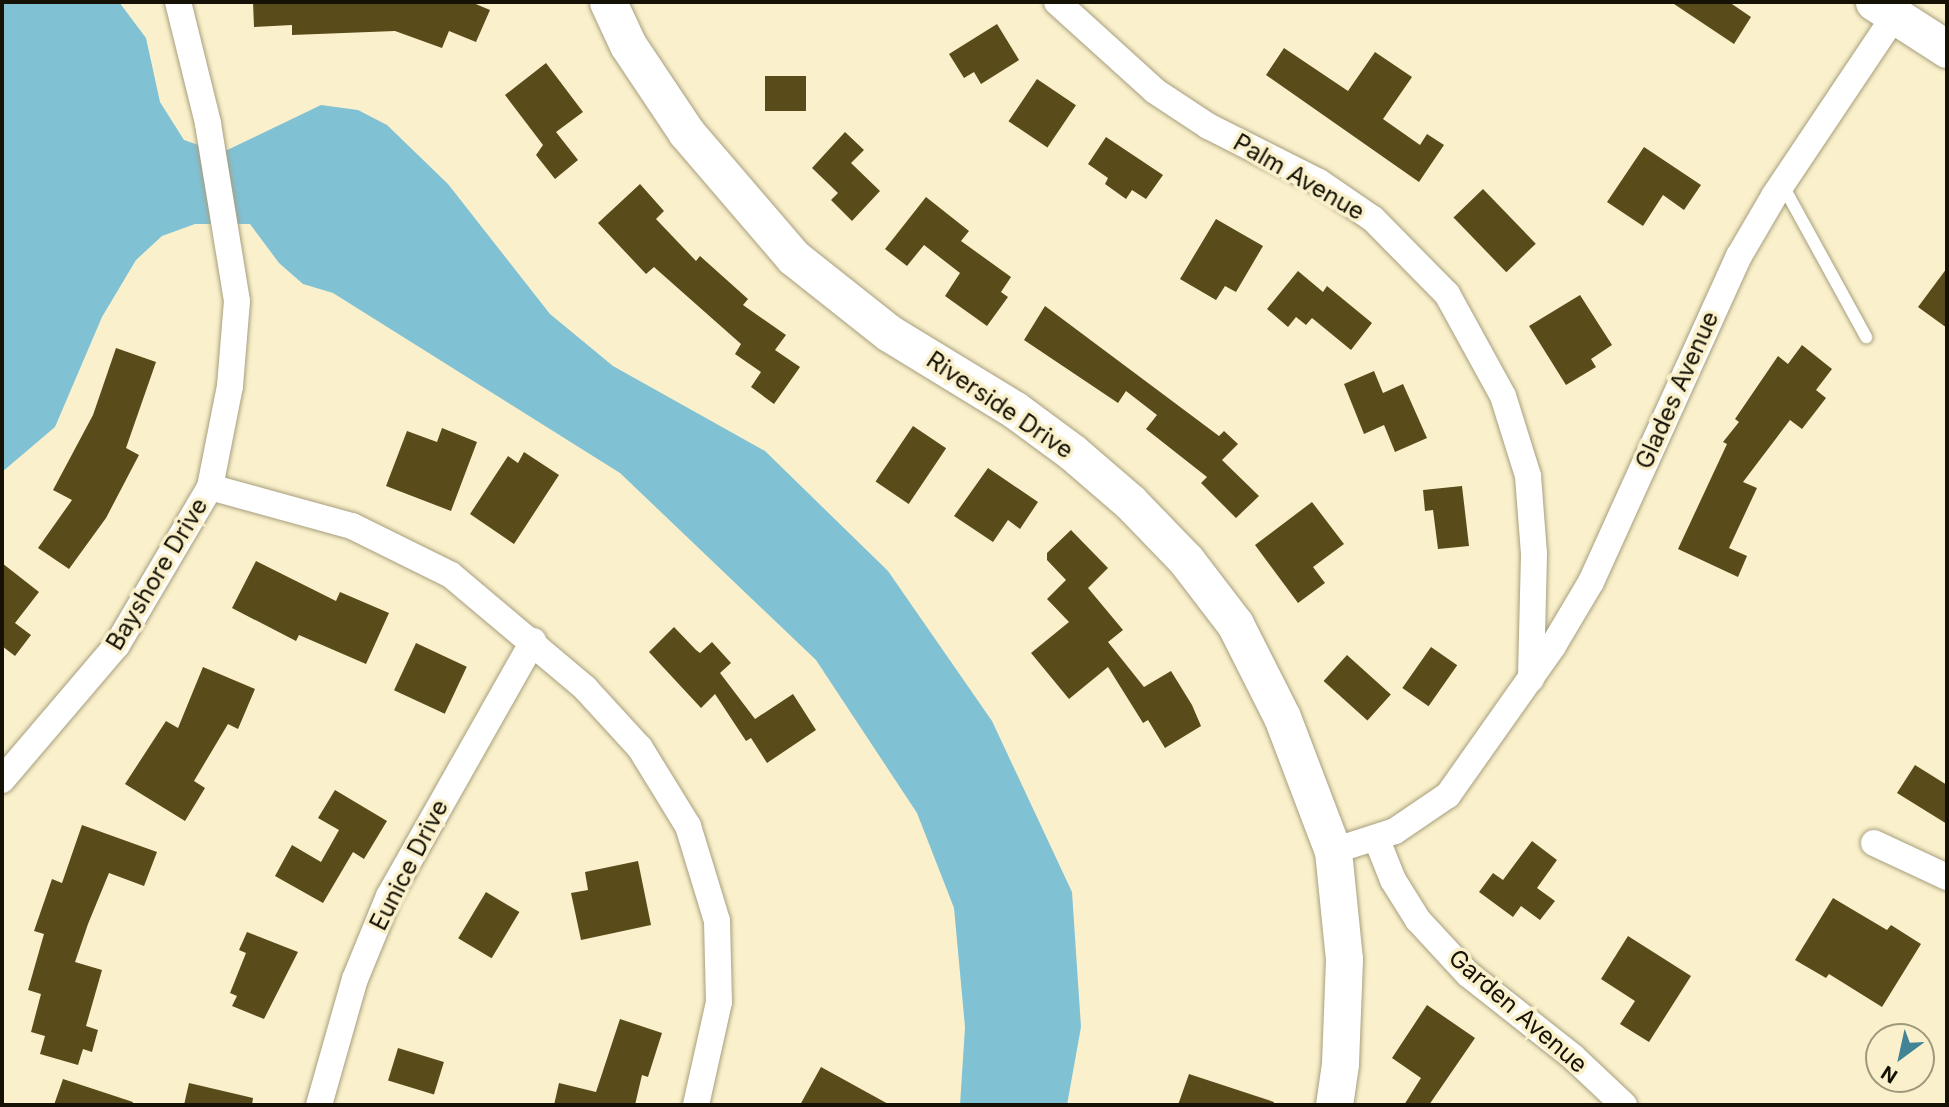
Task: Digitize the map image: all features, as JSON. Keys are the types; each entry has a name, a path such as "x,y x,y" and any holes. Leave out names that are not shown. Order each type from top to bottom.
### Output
{"street":[{"name":"Bayshore Drive","path":"2,780 117,645 210,487 237,340 230,248 208,123 177,2"},
{"name":"Riverside Drive","path":"608,2 628,45 686,132 793,257 889,333 1015,410 1072,452 1130,502 1186,560 1235,624 1282,717 1333,851 1344,959 1340,1064 1334,1105"},
{"name":"Palm Avenue","path":"1057,2 1155,91 1208,126 1319,182 1373,219 1447,294 1503,396 1528,476 1534,554 1531,679"},
{"path":"1891,6 1947,49"},
{"name":"Glades Avenue","path":"1377,840 1448,795 1469,770 1531,679 1591,582 1734,268 1891,6"},
{"path":"210,487 315,514 388,543 451,575 533,641 605,706 640,748 688,826 704,872 721,951 719,1002 696,1105"},
{"name":"Eunice Drive","path":"319,1105 355,979 389,896 533,641"},
{"path":"1333,851 1377,840"},
{"name":"Garden Avenue","path":"1377,840 1393,880 1418,920 1468,974 1573,1057 1624,1105"},
{"path":"1874,843 1947,877"}],"lane":[{"path":"1782,184 1866,337"}],"water":[{"path":"2,2 119,2 146,38 160,102 184,140 221,153 321,105 358,110 387,125 448,184 550,314 613,366 765,451 888,571 992,721 1072,892 1081,1027 1067,1105 960,1105 965,1027 954,908 917,813 816,660 620,473 333,293 303,284 279,263 250,224 195,224 162,236 136,260 102,317 55,427 2,472"}],"building":[{"path":"253,2 471,2 490,10 476,42 449,31 442,48 395,31 292,35 292,25 254,27"},
{"path":"1671,2 1729,2 1751,17 1734,44"},
{"path":"997,24 1019,60 981,84 974,72 964,78 949,54"},
{"path":"1284,48 1348,91 1375,52 1412,77 1383,119 1420,145 1427,134 1444,145 1419,182 1266,75"},
{"path":"546,63 583,112 556,132 578,160 555,179 536,155 543,145 505,95"},
{"path":"765,76 806,76 806,111 765,111"},
{"path":"1037,79 1076,105 1047,148 1008,121"},
{"path":"845,132 864,150 851,163 880,191 852,221 831,200 838,193 812,168"},
{"path":"1106,137 1163,175 1146,199 1132,190 1126,199 1105,184 1108,178 1088,164"},
{"path":"1644,147 1701,185 1684,210 1663,195 1643,226 1607,202"},
{"path":"640,184 664,211 656,219 696,261 700,256 748,299 743,305 786,335 775,350 800,367 774,404 751,387 761,372 735,354 741,344 654,267 646,274 598,223"},
{"path":"1483,189 1536,244 1506,272 1454,217"},
{"path":"926,197 969,231 961,241 1011,277 1001,292 1008,297 987,326 945,296 960,273 924,245 907,266 885,249"},
{"path":"1216,219 1263,246 1236,292 1225,286 1216,300 1180,279"},
{"path":"1947,268 1947,328 1918,307"},
{"path":"1298,271 1323,292 1327,286 1372,323 1351,350 1312,318 1306,325 1296,317 1288,327 1267,309"},
{"path":"1580,295 1612,345 1591,359 1596,367 1566,385 1529,326"},
{"path":"1045,306 1219,436 1224,431 1238,444 1222,460 1259,496 1236,518 1201,483 1207,477 1146,429 1157,415 1126,391 1118,403 1024,340"},
{"path":"1802,345 1832,369 1816,390 1826,398 1802,429 1790,420 1743,482 1757,488 1729,548 1747,556 1738,577 1678,549 1727,444 1723,442 1739,422 1735,419 1778,356 1788,364"},
{"path":"116,348 156,362 126,448 139,455 106,518 69,569 38,548 72,500 53,490 93,415"},
{"path":"1374,371 1383,393 1403,384 1427,438 1395,452 1384,425 1364,434 1344,384"},
{"path":"913,426 946,448 909,504 876,482"},
{"path":"442,428 477,442 451,511 386,486 407,431 437,442"},
{"path":"524,452 559,475 514,544 470,514 508,456 518,463"},
{"path":"988,468 1038,502 1020,529 1008,520 993,542 954,516"},
{"path":"1462,486 1469,546 1438,549 1433,510 1425,511 1423,490"},
{"path":"1312,502 1344,544 1313,567 1325,583 1298,603 1255,545"},
{"path":"1071,530 1108,568 1088,588 1123,630 1108,642 1144,687 1171,671 1192,705 1201,726 1165,748 1148,720 1143,723 1108,667 1069,699 1031,653 1069,622 1047,599 1066,580 1047,560 1047,553"},
{"path":"256,561 336,601 340,592 389,613 366,664 299,635 296,641 232,608"},
{"path":"2,563 39,592 15,623 31,635 15,656 2,646"},
{"path":"674,627 700,653 712,642 731,663 720,673 755,719 793,694 816,730 767,763 751,738 746,741 715,694 701,708 649,652"},
{"path":"416,643 467,667 445,714 394,690"},
{"path":"1431,647 1457,665 1429,706 1402,688"},
{"path":"1347,655 1391,694 1367,720 1324,681"},
{"path":"203,667 255,689 238,729 228,724 194,781 205,788 185,821 125,784 166,721 178,728"},
{"path":"1915,765 1947,785 1947,824 1897,793"},
{"path":"335,790 387,821 364,859 353,852 323,903 275,876 292,845 321,862 339,830 318,818"},
{"path":"82,825 157,852 144,886 109,873 88,924 75,962 102,970 86,1026 98,1030 92,1052 83,1049 78,1065 40,1054 45,1036 31,1032 41,994 28,990 44,934 34,931 52,879 62,883"},
{"path":"1532,841 1557,860 1537,888 1555,901 1540,920 1521,906 1513,917 1479,892 1493,873 1503,880"},
{"path":"638,861 651,925 581,940 571,893 588,890 585,872"},
{"path":"486,892 519,912 492,958 458,938"},
{"path":"1833,898 1887,930 1891,925 1921,944 1882,1007 1829,974 1826,978 1795,960"},
{"path":"247,932 298,952 264,1019 232,1006 237,996 230,993 246,953 239,950"},
{"path":"1628,936 1691,976 1649,1042 1620,1024 1635,1001 1601,979"},
{"path":"1427,1005 1475,1038 1429,1105 1404,1105 1421,1078 1392,1058"},
{"path":"620,1019 662,1033 648,1077 642,1075 635,1105 554,1105 559,1083 596,1092"},
{"path":"398,1048 444,1062 434,1095 388,1081"},
{"path":"821,1067 890,1105 800,1105"},
{"path":"1189,1074 1274,1102 1273,1105 1178,1105"},
{"path":"63,1079 133,1102 132,1105 54,1105"},
{"path":"189,1083 253,1098 252,1105 184,1105"}]}
